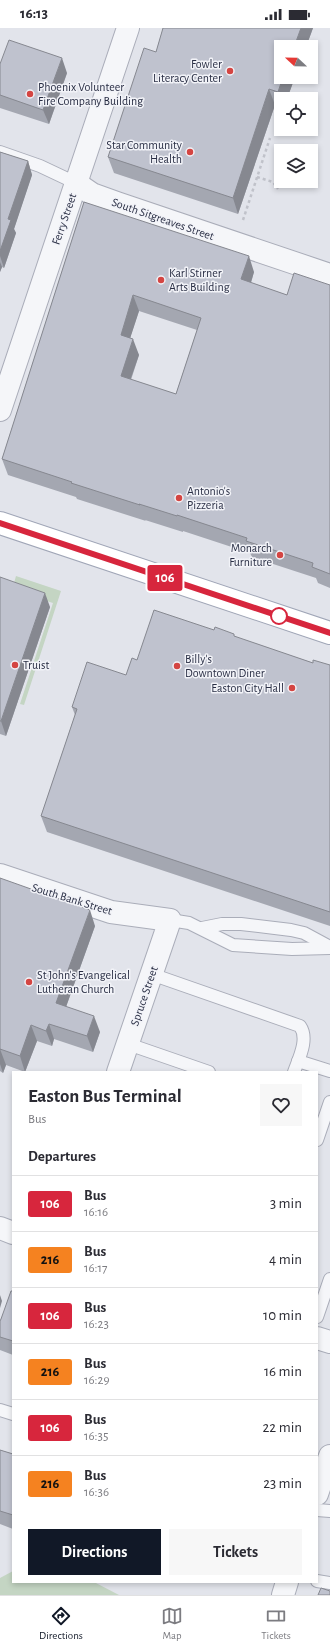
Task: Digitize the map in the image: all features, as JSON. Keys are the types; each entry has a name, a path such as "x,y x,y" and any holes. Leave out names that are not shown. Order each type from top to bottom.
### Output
{"main road":[{"path":"0,523 330,633"}],"street":[{"name":"Ferry Street","path":"0,410 128,28"},
{"name":"South Sitgreaves Street","path":"76,183 92,194 330,275"},
{"name":"South Bank Street","path":"0,875 112,912 170,920"},
{"name":"Spruce Street","path":"118,1071 170,920"},
{"path":"0,1228 12,1233"},
{"path":"318,1338 330,1342"},
{"path":"318,1491 330,1456"},
{"path":"283,1595 287,1583"}],"lane":[{"name":"South Sitgreaves Street","path":"0,152 40,166 76,183"},
{"path":"170,920 189,923 202,928 233,945 292,949 330,948"},
{"path":"202,928 222,924 241,924 291,930 304,933 330,948"},
{"path":"151,974 300,1026 303,1031 304,1039 296,1067 330,1071"},
{"path":"128,1044 206,1071"},
{"path":"318,1137 330,1102"},
{"path":"318,1314 330,1279"},
{"path":"0,1410 12,1414"},
{"path":"318,1510 330,1511"},
{"path":"318,1581 330,1583"}],"path":[{"path":"241,224 270,138"},
{"path":"257,177 273,182 278,189"}],"green space":[{"path":"16,576 61,591 24,705 20,704 53,603 12,590"},
{"path":"12,1572 12,1583 96,1583 119,1595 0,1595 0,1578"}],"building":[{"path":"163,28 301,28 297,40 274,40 274,84 281,84 278,92 269,89 233,198 108,157 144,48 156,52"},
{"name":"Phoenix Volunteer Fire Company Building","path":"9,40 62,58 43,110 0,95 0,64"},
{"path":"0,152 28,161 8,219 11,220 0,251"},
{"path":"84,202 249,256 241,279 287,295 294,273 330,285 330,574 312,567 313,563 246,541 247,538 71,483 72,482 2,459","holes":["133,295 201,318 176,394 121,376 133,339 121,335"]},
{"name":"Truist","path":"0,577 45,593 1,721 0,721"},
{"path":"154,610 214,630 215,627 234,634 234,636 313,663 313,660 330,665 330,912 41,816 77,709 72,707 87,662 126,675 132,658 137,660"},
{"name":"St John's Evangelical Lutheran Church","path":"0,878 90,910 56,1003 94,1016 87,1036 49,1024 46,1031 31,1025 20,1056 0,1049"},
{"path":"12,1291 12,1341 0,1337 0,1321"},
{"path":"0,1450 12,1454 12,1515 0,1511"},
{"path":"321,1588 330,1591 330,1595 318,1595"}],"bus line":[{"name":"106","path":"0,523 330,633"}],"place":[{"name":"Fowler Literacy Center","path":"230,71"},
{"name":"Phoenix Volunteer Fire Company Building","path":"30,94"},
{"name":"Star Community Health","path":"190,152"},
{"name":"Karl Stirner Arts Building","path":"161,280"},
{"name":"Antonio's Pizzeria","path":"179,498"},
{"name":"Monarch Furniture","path":"280,555"},
{"name":"Truist","path":"15,665"},
{"name":"Billy's Downtown Diner","path":"177,666"},
{"name":"Easton City Hall","path":"292,688"},
{"name":"St John's Evangelical Lutheran Church","path":"29,982"}]}
